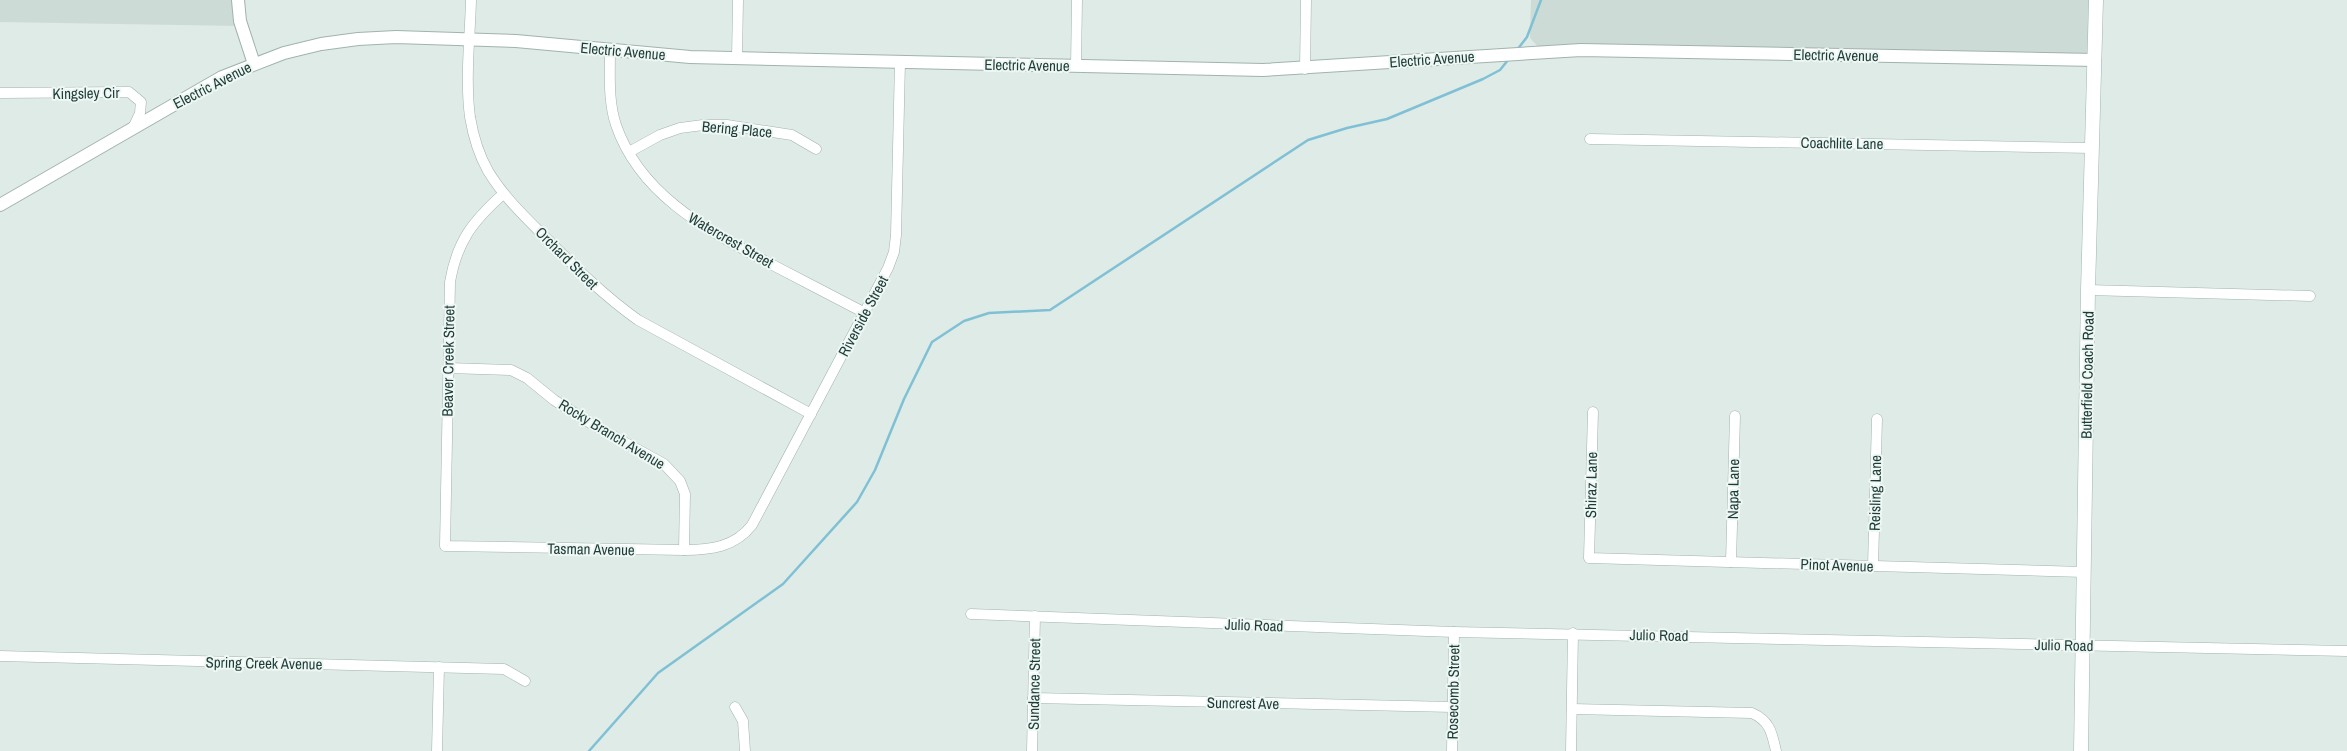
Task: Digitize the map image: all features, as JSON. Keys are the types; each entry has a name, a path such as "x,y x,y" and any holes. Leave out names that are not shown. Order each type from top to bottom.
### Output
{"main road":[{"name":"Butterfield Coach Road","path":"2081,751 2088,290 2096,0"}],"street":[{"path":"238,0 240,22 254,64"},
{"name":"Orchard Street","path":"471,0 470,118 476,144 487,169 503,194 594,286 615,304 638,320 812,414"},
{"path":"737,58 738,0"},
{"path":"1076,66 1077,0"},
{"path":"1305,69 1306,0"},
{"name":"Electric Avenue","path":"0,205 222,77 284,53 321,44 358,39 396,37 470,39 690,57 1305,69 1542,50 2095,60"},
{"name":"Watercrest Street","path":"610,50 611,104 616,126 642,173 663,196 688,217 714,233 864,313"},
{"name":"Riverside Street","path":"735,541 752,524 812,414 888,268 894,252 900,62"},
{"name":"Kingsley Cir","path":"0,93 130,92 140,102 140,113 133,128"},
{"name":"Bering Place","path":"629,152 660,135 680,128 703,124 727,125 792,135 816,149"},
{"name":"Coachlite Lane","path":"1590,138 2093,148"},
{"name":"Beaver Creek Street","path":"445,546 450,282 453,261 463,238 476,219 503,194"},
{"path":"2088,290 2310,296"},
{"name":"Rocky Branch Avenue","path":"448,368 510,370 527,378 554,400 595,426 664,464 680,481 684,494 684,550"},
{"name":"Shiraz Lane","path":"1590,558 1592,412"},
{"name":"Napa Lane","path":"1731,562 1735,416"},
{"name":"Reisling Lane","path":"1873,566 1876,419"},
{"name":"Tasman Avenue","path":"445,546 684,550 720,547 735,541"},
{"name":"Pinot Avenue","path":"1590,558 2084,572"},
{"name":"Julio Road","path":"971,614 1454,632 1573,633 2347,651"},
{"name":"Sundance Street","path":"1032,751 1036,616"},
{"name":"Rosecomb Street","path":"1452,751 1454,632"},
{"path":"1571,751 1573,633"},
{"name":"Spring Creek Avenue","path":"0,656 504,669 524,681"},
{"path":"437,751 439,667"},
{"name":"Suncrest Ave","path":"1033,698 1453,708"},
{"path":"735,708 743,721 745,751"},
{"path":"1572,710 1752,713 1763,718 1771,729 1776,751"}],"shaded area":[{"path":"0,0 238,0 241,26 0,22"},
{"path":"1531,0 2096,0 2095,60 1542,51 1530,38"}],"waterway":[{"path":"1517,50 1527,37 1541,0"},
{"path":"589,751 658,673 783,584 857,502 875,470 904,399 932,342 964,321 989,313 1050,310 1308,140 1347,128 1387,119 1483,79 1500,70 1508,60"}]}
